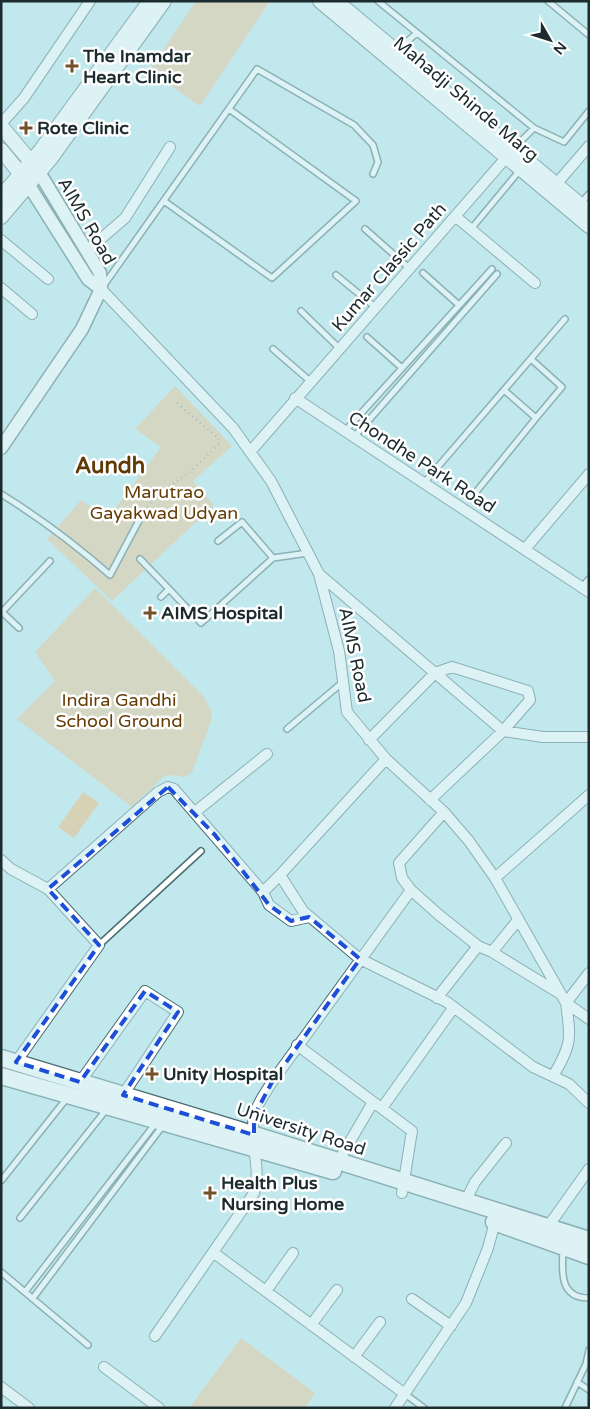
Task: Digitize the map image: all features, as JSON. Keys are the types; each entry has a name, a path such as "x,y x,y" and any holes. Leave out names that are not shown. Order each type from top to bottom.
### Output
{"main road":[{"path":"35,166 150,1"},
{"path":"1,217 25,178 164,1"},
{"name":"Mahadji Shinde Marg","path":"320,1 552,188 589,226"},
{"name":"Mahadji Shinde Marg","path":"336,1 396,51 510,153 521,169 552,188 586,204"},
{"path":"1,125 35,166"},
{"path":"1,150 25,178"},
{"path":"1,197 25,178"},
{"name":"University Road","path":"9,1060 123,1095 254,1142 403,1188 465,1202 589,1240"},
{"name":"University Road","path":"3,1078 160,1123 254,1142 338,1162 403,1188 589,1256"}],"street":[{"path":"1,125 24,98 90,1"},
{"path":"552,188 589,146"},
{"path":"88,250 125,218 170,147"},
{"name":"Kumar Classic Path","path":"295,398 510,153"},
{"name":"AIMS Road","path":"35,166 88,250 100,273 101,288"},
{"name":"AIMS Road","path":"25,178 88,280 101,288 233,428 271,482 319,574 338,651 348,712 386,759 444,812 469,840 495,878 563,998 589,1019"},
{"path":"455,216 535,283"},
{"path":"1,240 48,279"},
{"path":"1,288 32,314"},
{"path":"1,448 82,329 101,288"},
{"path":"250,452 295,398"},
{"name":"Chondhe Park Road","path":"295,398 525,549 587,586"},
{"path":"525,549 589,474"},
{"path":"319,574 503,731 543,736 589,737"},
{"path":"369,740 435,673 452,668 528,691 530,700 503,731 430,800"},
{"path":"195,812 267,754"},
{"path":"263,892 386,759"},
{"path":"48,889 158,792 168,786 174,789 195,812 263,892 269,904 291,921 309,917"},
{"path":"495,878 589,795"},
{"path":"444,812 399,863 402,878 410,890 478,946 492,952 563,998 570,1034 567,1053 553,1076"},
{"path":"1,860 11,869 48,889 99,945 9,1060"},
{"path":"280,875 309,917 360,959 454,1007 533,1066 569,1084 589,1102"},
{"path":"155,1336 254,1193 258,1182 254,1142 254,1116 257,1109 297,1045 338,992 410,890"},
{"path":"492,952 518,920"},
{"path":"437,998 478,946"},
{"path":"563,998 589,973"},
{"path":"80,1082 145,991 178,1012 123,1095"},
{"path":"338,1162 377,1105 454,1007"},
{"path":"297,1045 412,1131 403,1188"},
{"path":"465,1202 475,1182 506,1143"},
{"path":"547,1228 589,1169"},
{"path":"396,1408 451,1326 472,1288 488,1248 495,1222"},
{"path":"214,1253 405,1394"},
{"path":"266,1291 293,1253"},
{"path":"311,1325 337,1290"},
{"path":"412,1298 451,1326"},
{"path":"354,1357 380,1322"},
{"path":"104,1367 159,1408"},
{"path":"1,1387 29,1408"}],"lane":[{"path":"378,1 534,128 564,142 589,111"},
{"path":"548,1 589,35"},
{"path":"396,51 417,33"},
{"path":"101,288 257,69 354,125 372,145 378,162 373,174"},
{"path":"164,201 272,278 356,200 229,108"},
{"path":"510,153 534,128"},
{"path":"470,229 521,169"},
{"path":"365,229 409,268"},
{"path":"349,434 402,368 492,269"},
{"path":"423,273 459,305"},
{"path":"349,434 497,274"},
{"path":"336,275 375,307"},
{"path":"301,311 339,348"},
{"path":"424,483 564,319"},
{"path":"366,337 402,368"},
{"path":"273,349 310,381"},
{"path":"472,497 562,387 530,359"},
{"path":"504,390 536,418"},
{"path":"1,494 75,545 110,575 143,512"},
{"path":"218,541 242,522 273,558"},
{"path":"140,559 201,623 273,558 308,553"},
{"path":"19,628 1,612 50,561"},
{"path":"161,597 169,589"},
{"path":"287,729 343,682"},
{"path":"99,945 201,852"},
{"path":"1,1181 68,1096"},
{"path":"20,1218 108,1107"},
{"path":"25,1292 160,1123"},
{"path":"33,1298 160,1123"},
{"path":"563,1247 563,1283 570,1292 589,1298"},
{"path":"1,1272 88,1345"},
{"path":"565,1408 586,1364 589,1350"},
{"path":"577,1382 589,1390"},
{"path":"405,1394 424,1408"}],"path":[{"path":"143,512 156,496 190,471 219,444 218,438 176,402"}],"highlighted area":[{"path":"168,787 215,835 269,905 291,921 309,917 360,959 272,1082 254,1116 254,1135 123,1095 178,1012 145,991 80,1082 16,1062 99,945 48,889"}],"green space":[{"path":"196,1 270,1 200,106 149,71"},
{"name":"Marutrao Gayakwad Udyan","path":"175,386 232,446 193,481 214,505 112,601 47,539 81,500 108,518 161,447 135,429"},
{"name":"Indira Gandhi School Ground","path":"95,588 204,697 211,711 212,719 192,772 186,777 169,775 163,777 132,807 17,719 55,681 35,652"},
{"path":"241,1338 315,1393 305,1408 189,1408"}],"shaded area":[{"path":"83,792 99,803 74,838 58,827"}],"place":[{"name":"The Inamdar Heart Clinic","path":"72,66"},
{"name":"Rote Clinic","path":"26,128"},
{"name":"AIMS Hospital","path":"150,613"},
{"name":"Unity Hospital","path":"152,1074"},
{"name":"Health Plus Nursing Home","path":"210,1193"}],"district":[{"name":"Aundh","path":"110,465"}]}
